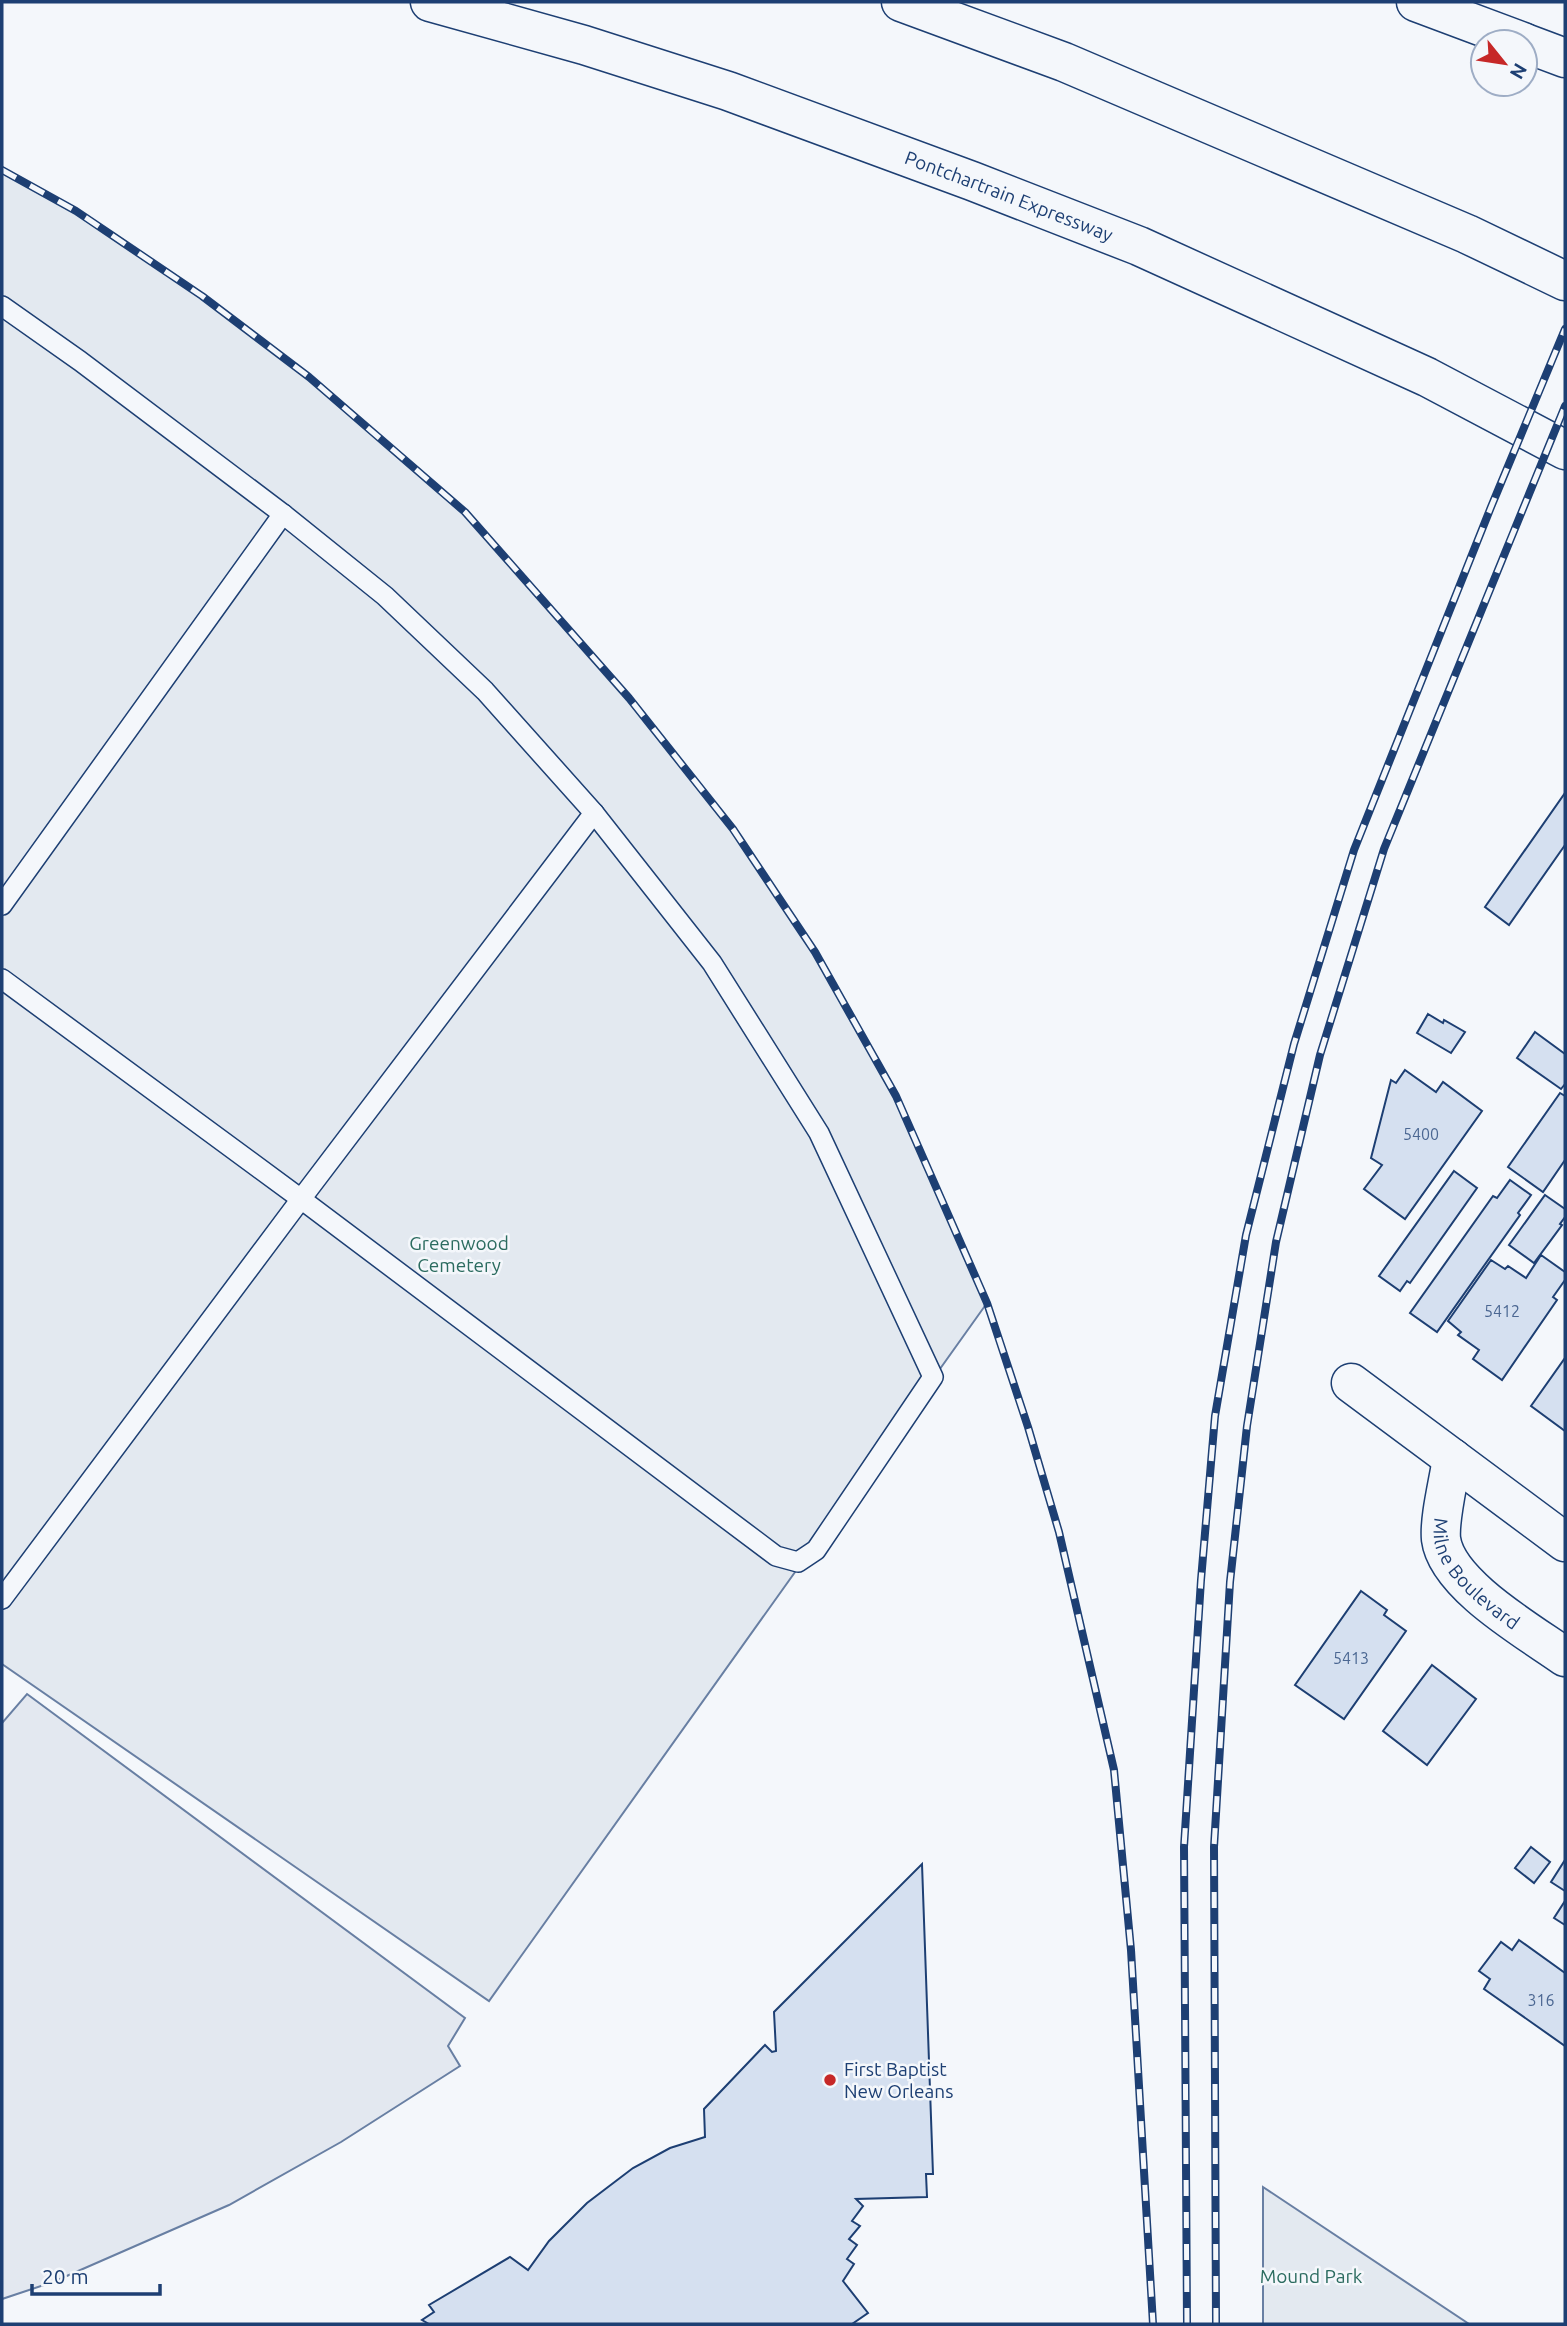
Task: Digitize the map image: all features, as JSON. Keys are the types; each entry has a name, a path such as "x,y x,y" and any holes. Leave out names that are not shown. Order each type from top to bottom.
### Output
{"main road":[{"name":"Pontchartrain Expressway","path":"430,2 584,45 728,91 1139,246 1427,377 1565,450"},
{"path":"901,2 1065,62 1467,234 1565,281"},
{"path":"1416,2 1486,28"},
{"path":"1539,48 1565,58"},
{"path":"1351,1383 1565,1542"},
{"name":"Milne Boulevard","path":"1452,1458 1441,1539 1448,1560 1476,1594 1565,1657"}],"lane":[{"path":"2,306 80,361 283,514 385,596 485,691 594,813 712,963 819,1133 933,1377 816,1550 798,1562 776,1556 301,1199 2,979"},
{"path":"2,905 283,514"},
{"path":"2,1599 594,813"}],"green space":[{"name":"Greenwood Cemetery","path":"2,170 76,211 202,296 309,377 465,512 629,698 733,829 815,952 896,1096 987,1303 489,2001 2,1664"},
{"name":"Mound Park","path":"1263,2187 1469,2324 1263,2324"}],"shaded area":[{"path":"27,1694 465,2018 448,2046 460,2066 341,2142 229,2205 53,2282 2,2299 2,1723"}],"building":[{"path":"1565,793 1565,845 1509,925 1485,907"},
{"path":"1428,1014 1465,1032 1451,1053 1417,1033"},
{"path":"1535,1032 1565,1054 1565,1084 1561,1089 1517,1058"},
{"path":"1405,1070 1436,1092 1443,1082 1482,1111 1405,1219 1364,1189 1382,1165 1371,1158 1391,1080 1396,1083"},
{"path":"1560,1093 1565,1096 1565,1160 1543,1192 1508,1167"},
{"path":"1454,1171 1477,1188 1410,1283 1407,1281 1400,1291 1379,1276"},
{"path":"1510,1180 1531,1195 1518,1213 1520,1215 1437,1332 1410,1313 1493,1196 1497,1198"},
{"path":"1545,1195 1565,1209 1565,1217 1534,1263 1509,1245"},
{"path":"1541,1255 1565,1272 1565,1280 1553,1297 1557,1300 1502,1380 1473,1359 1479,1350 1458,1335 1461,1332 1448,1321 1491,1260 1505,1269 1508,1266 1526,1278"},
{"path":"1565,1358 1565,1431 1531,1406"},
{"path":"1361,1591 1387,1610 1384,1615 1406,1631 1344,1719 1295,1685"},
{"path":"1432,1665 1476,1699 1427,1765 1383,1731"},
{"path":"1531,1847 1550,1862 1534,1883 1515,1868"},
{"path":"1565,1860 1565,1891 1551,1882"},
{"name":"First Baptist New Orleans","path":"922,1864 933,2174 926,2174 927,2197 856,2199 863,2206 852,2221 860,2226 849,2239 857,2245 847,2259 854,2264 843,2281 868,2313 852,2324 429,2324 422,2320 434,2312 429,2305 510,2257 528,2270 549,2241 587,2203 633,2168 670,2148 705,2137 704,2109 765,2045 772,2052 776,2051 774,2012"},
{"path":"1565,1901 1565,1925 1554,1918"},
{"path":"1519,1940 1565,1973 1565,2046 1484,1989 1490,1979 1479,1971 1501,1942 1512,1950"}],"railway":[{"path":"2,170 76,211 202,296 309,377 465,512 629,698 733,829 815,952 896,1096 987,1303 1028,1427 1059,1532 1114,1770 1131,1950 1153,2324"},
{"path":"1187,2324 1184,1847 1201,1580 1215,1416 1246,1235 1294,1044 1354,850 1565,329"},
{"path":"1216,2324 1214,1847 1230,1582 1247,1426 1276,1242 1320,1055 1384,849 1565,406"}],"place":[{"name":"First Baptist New Orleans","path":"830,2080"}]}
